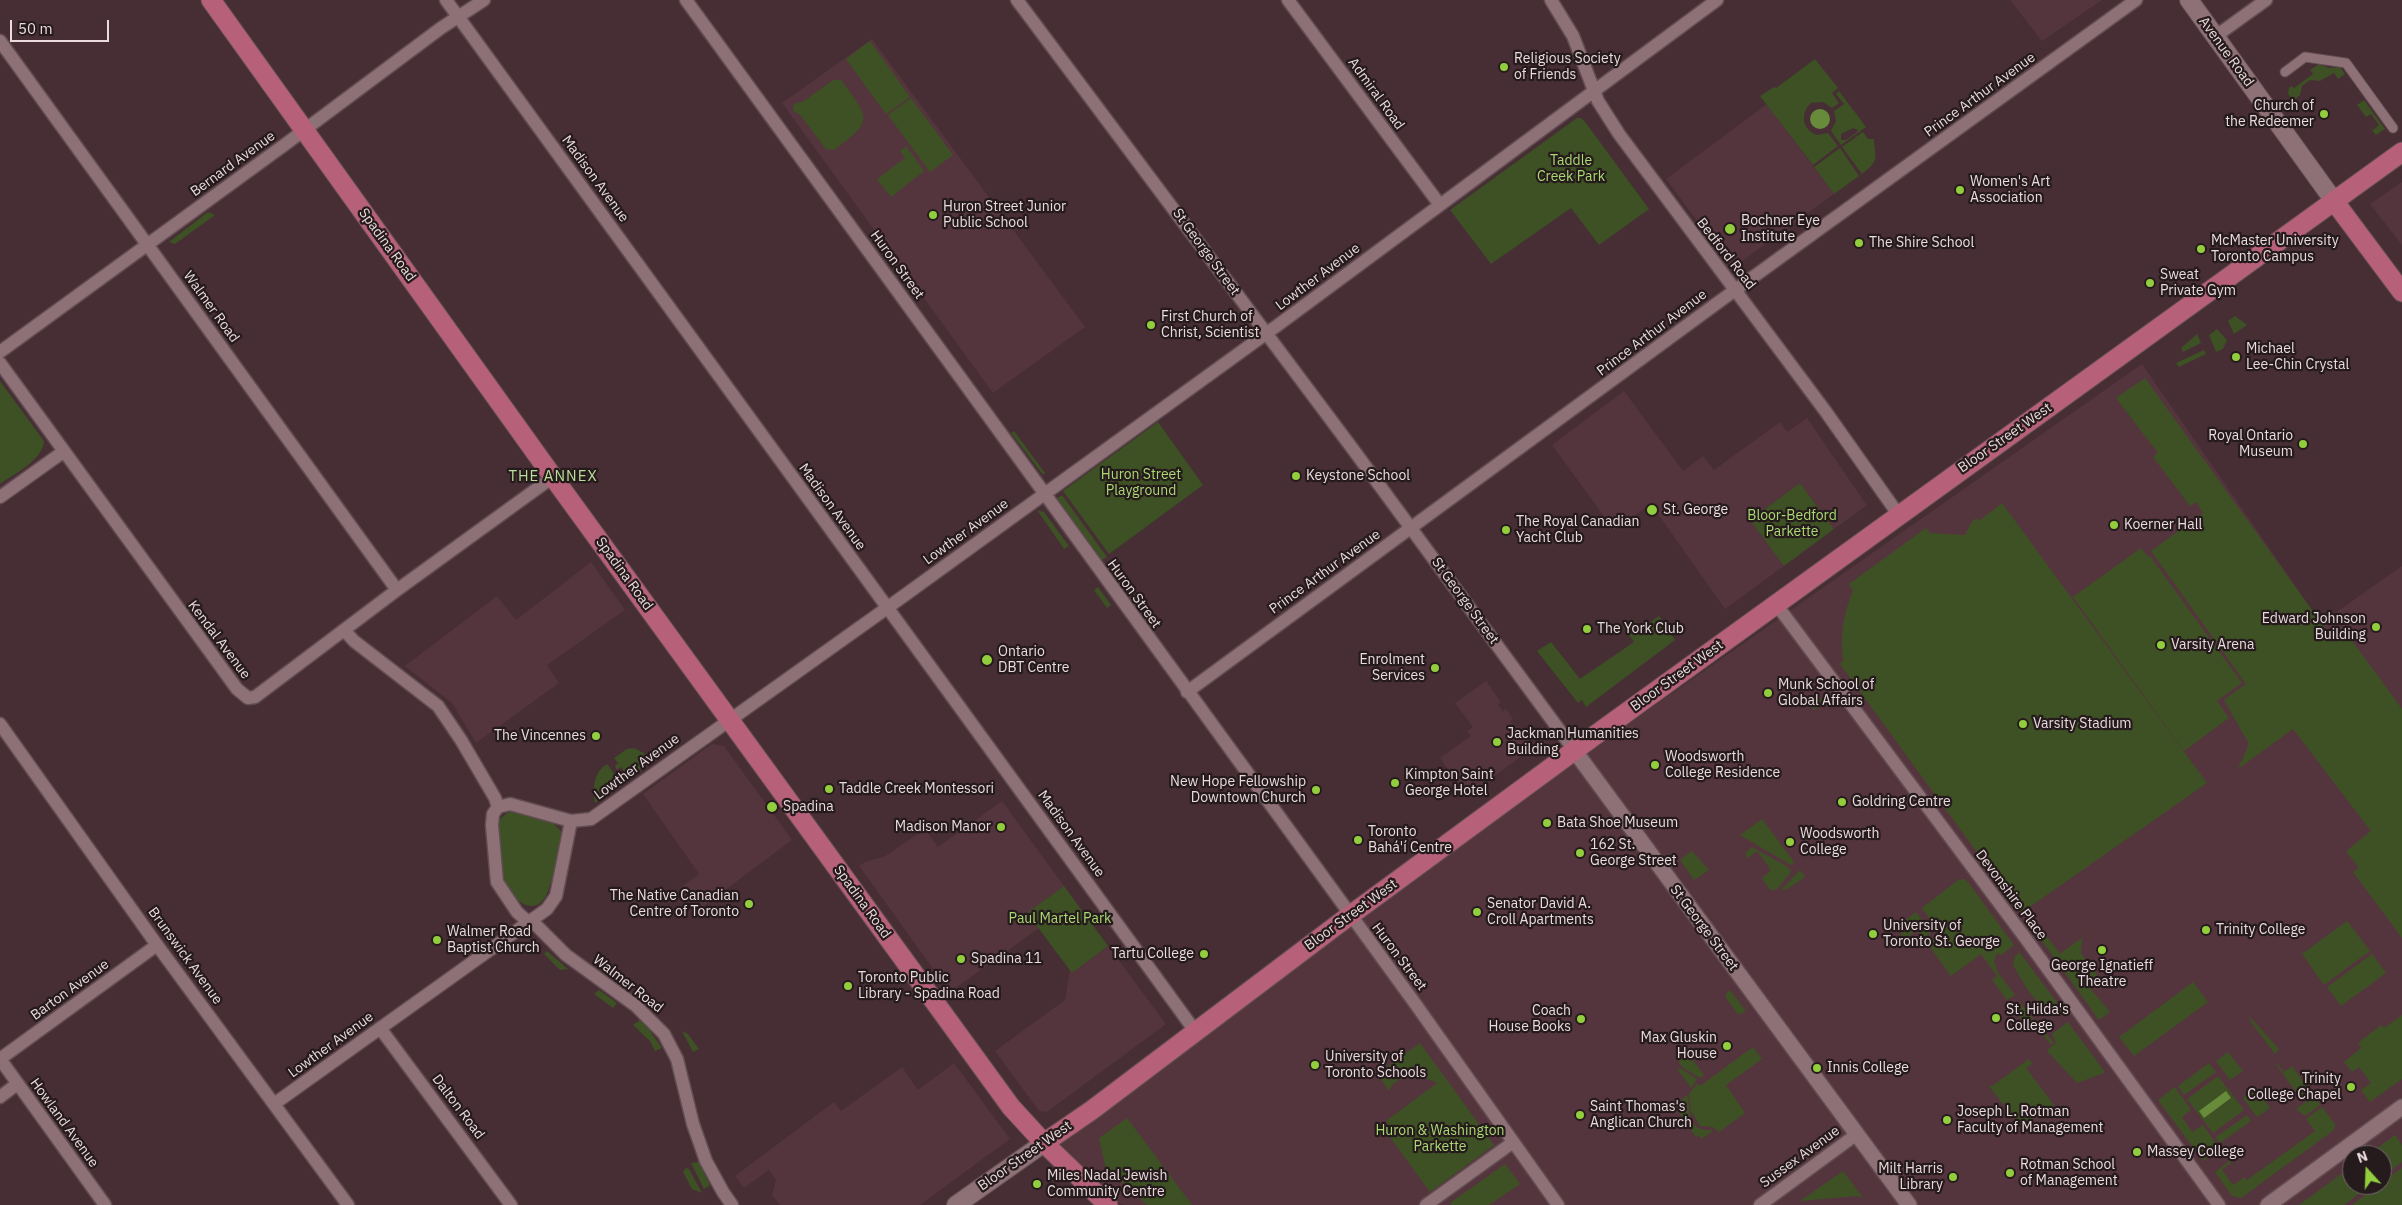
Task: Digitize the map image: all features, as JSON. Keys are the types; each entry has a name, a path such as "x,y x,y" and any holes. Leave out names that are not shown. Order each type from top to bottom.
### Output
{"main road":[{"name":"Spadina Road","path":"211,0 553,477 1011,1107 1108,1205"},
{"name":"Avenue Road","path":"2189,0 2334,201"},
{"name":"Bloor Street West","path":"956,1205 1092,1110 1195,1031 1574,750 1898,514 2402,152"},
{"path":"2334,201 2402,292"}],"street":[{"name":"Madison Avenue","path":"446,0 1195,1031"},
{"name":"Bernard Avenue","path":"0,352 458,17 484,0"},
{"name":"Huron Street","path":"686,0 1558,1205"},
{"name":"St George Street","path":"1018,0 1411,528 1909,1205"},
{"name":"Admiral Road","path":"1288,0 1440,205"},
{"name":"Bedford Road","path":"1551,0 1573,36 1598,101 1619,134 1826,412 1898,514"},
{"name":"Lowther Avenue","path":"274,1104 547,909 556,896 571,821 591,819 887,608 1440,205 1717,0"},
{"name":"Prince Arthur Avenue","path":"1187,692 1734,290 2136,0"},
{"path":"2216,36 2266,0"},
{"name":"Walmer Road","path":"0,41 397,590"},
{"path":"2285,72 2305,57 2346,63 2393,128"},
{"name":"Kendal Avenue","path":"0,363 63,452 243,695 252,699 397,590 553,477"},
{"path":"0,497 63,452"},
{"name":"Devonshire Place","path":"1776,604 2032,947 2219,1205"},
{"path":"344,630 354,641 438,706 461,740 495,798 498,807 510,804 571,821"},
{"name":"Brunswick Avenue","path":"0,724 157,945 348,1205"},
{"name":"Walmer Road","path":"498,807 493,814 492,826 498,882 512,905 528,922 537,926 566,955 636,1006 664,1034 677,1059 702,1152 722,1192 732,1205"},
{"name":"Barton Avenue","path":"0,1059 157,945"},
{"name":"Dalton Road","path":"380,1028 511,1205"},
{"name":"Howland Avenue","path":"0,1059 105,1205"},
{"path":"0,1096 17,1084"},
{"path":"2268,1205 2401,1109"},
{"name":"Sussex Avenue","path":"1760,1205 1857,1134"},
{"path":"1426,1205 1512,1142"}],"shaded area":[{"path":"2010,0 2102,0 2042,41"},
{"name":"Huron Street Junior Public School","path":"872,39 1085,327 993,393 782,103"},
{"path":"1767,104 1834,194 1734,267 1730,265 1666,179"},
{"path":"1820,109 1827,112 1830,119 1827,126 1820,129 1813,126 1810,119 1813,112"},
{"path":"2402,182 2402,245 2370,204"},
{"name":"University of Toronto St. George","path":"2142,364 2321,623 2402,566 2402,1205 1125,1205 1115,1202 1060,1143 1590,751"},
{"path":"1624,391 1683,471 1703,456 1714,470 1780,422 1787,432 1807,418 1866,506 1834,529 1800,483 1750,520 1784,566 1725,609 1651,504 1614,530 1552,445"},
{"path":"591,562 625,610 547,665 559,683 476,743 452,703 405,666 497,596 516,620"},
{"name":"Jackman Humanities Building","path":"1486,681 1501,702 1498,705 1503,711 1506,709 1513,719 1510,721 1515,728 1518,726 1534,747 1467,796 1440,758 1471,736 1467,731 1473,727 1455,703"},
{"path":"712,744 724,746 792,840 697,911 680,888 699,874 643,794"},
{"path":"1002,801 1064,886 1028,913 1039,928 950,992 859,866 867,861 884,857 925,829 938,847"},
{"path":"1108,946 1166,1024 1047,1112 1039,1111 995,1051 1065,1000 1070,970 1072,973"},
{"path":"954,1063 1010,1139 920,1205 780,1205 772,1195 776,1180 769,1170 744,1188 735,1176 834,1102 841,1111 902,1067 918,1090"},
{"path":"2226,1091 2231,1098 2204,1118 2199,1111"}],"green space":[{"path":"870,41 910,97 886,114 846,59"},
{"path":"1815,59 1838,88 1832,93 1839,103 1832,108 1823,102 1811,103 1807,107 1804,121 1808,129 1817,135 1828,133 1838,146 1813,165 1760,96 1774,87 1776,88"},
{"path":"2319,64 2329,68 2340,67 2345,74 2338,79 2334,73 2320,81 2310,80 2302,86 2300,95 2293,101 2288,94 2289,88 2292,86 2294,88 2313,74 2310,70"},
{"path":"833,80 841,80 862,111 863,118 862,125 856,132 834,150 826,149 801,116 793,110 794,104 804,101"},
{"path":"1839,91 1866,127 1841,145 1831,131 1836,121 1834,111 1844,104 1836,94","holes":["1853,128 1858,130 1846,140 1841,140 1841,134"]},
{"path":"911,98 953,155 930,172 888,115"},
{"path":"2364,100 2385,129 2376,135 2368,125 2373,130 2379,125 2371,114 2366,117 2357,105"},
{"name":"Taddle Creek Park","path":"1577,118 1581,118 1586,123 1649,209 1599,245 1571,208 1491,264 1450,210"},
{"path":"1863,132 1868,139 1874,139 1875,159 1872,165 1862,174 1842,147"},
{"path":"906,146 924,171 891,197 877,179 905,158 900,151"},
{"path":"1840,148 1859,176 1834,194 1814,167"},
{"path":"208,212 215,215 175,244 169,242"},
{"path":"2235,316 2247,325 2234,334 2228,321"},
{"path":"2217,329 2227,340 2223,349 2216,352 2209,335"},
{"path":"2197,334 2201,343 2183,352 2181,348"},
{"path":"2204,350 2206,354 2179,367 2176,363"},
{"path":"2145,378 2335,642 2347,634 2402,709 2402,938 2353,872 2359,868 2346,851 2371,831 2293,729 2238,769 2249,744 2224,700 2246,684 2151,551 2203,513 2196,502 2190,506 2153,457 2158,453 2116,398"},
{"path":"0,381 44,441 39,454 33,460 0,484"},
{"name":"Huron Street Playground","path":"1158,422 1203,485 1109,554 1063,491"},
{"path":"1014,431 1045,473 1043,475 1011,433"},
{"name":"Bloor-Bedford Parkette","path":"1800,483 1834,529 1784,566 1750,520"},
{"path":"1062,495 1107,557 1102,560 1057,498"},
{"name":"Varsity Stadium","path":"2002,503 2207,783 2021,913 1840,664 1843,661 1843,626 1853,591 1849,584 1926,528 1930,533 1965,535 1976,518 1979,521"},
{"path":"1037,510 1044,512 1069,546 1064,549"},
{"name":"Varsity Arena","path":"2141,548 2148,557 2150,556 2242,683 2217,701 2229,718 2184,751 2073,597"},
{"path":"1098,587 1111,605 1107,608 1094,590"},
{"path":"1659,616 1675,640 1586,707 1582,700 1578,703 1537,651 1551,642 1580,679 1634,642 1623,627 1633,619 1641,629"},
{"path":"1818,695 1824,702 1814,710 1808,702"},
{"path":"634,748 655,759 629,778 621,767 617,770 615,766 618,763 614,758 627,749"},
{"path":"607,764 616,776 621,773 626,780 595,803 595,781 599,772"},
{"path":"513,811 551,821 561,831 558,853 548,891 540,903 534,906 515,898 503,879 499,820 507,813"},
{"path":"1762,819 1794,862 1791,865 1740,835"},
{"path":"1752,847 1788,867 1791,872 1777,889 1771,891 1762,878 1771,870 1757,851 1748,858 1745,853"},
{"path":"1692,851 1709,870 1694,880 1680,860"},
{"path":"1800,870 1805,877 1786,890 1782,889"},
{"path":"1964,879 2014,945 2001,955 1997,953 1994,962 1998,973 2015,995 2007,1000 1992,980 1997,976 1981,954 1951,976 1927,943 1939,933 1922,908 1958,880"},
{"name":"Paul Martel Park","path":"1064,886 1108,946 1072,973 1027,913"},
{"path":"1916,912 1931,931 1930,934 1924,939 1917,930 1900,943 1903,922"},
{"path":"2347,921 2370,951 2324,985 2302,954"},
{"path":"2036,922 2060,954 2100,924 2082,938 2081,953 2098,976 2088,986 2110,1012 2099,1020 2032,927"},
{"path":"547,951 568,969 560,970 544,954"},
{"path":"2020,952 2064,1012 2057,1014 2049,1012 2027,989 2013,964 2015,956"},
{"path":"2372,954 2386,973 2341,1006 2327,987"},
{"path":"2193,982 2208,1002 2134,1056 2119,1037"},
{"path":"599,990 617,1003 613,1008 594,994"},
{"path":"1730,990 1746,1011 1741,1014 1737,1013 1726,998 1726,994"},
{"path":"2020,1003 2054,1043 2051,1045 2034,1022 2027,1027 2013,1008"},
{"path":"2402,1015 2402,1079 2370,1102 2361,1090 2371,1083 2359,1067 2352,1072 2344,1062 2361,1048 2358,1043 2381,1025 2384,1028"},
{"path":"2249,1016 2279,1049 2275,1054 2251,1022"},
{"path":"640,1020 662,1048 655,1051 650,1041 633,1025"},
{"path":"2068,1022 2104,1073 2077,1083 2048,1052 2047,1050 2056,1043 2052,1034"},
{"path":"682,1031 688,1034 699,1049 693,1052"},
{"name":"Huron & Washington Parkette","path":"1420,1043 1494,1145 1430,1192 1387,1133 1392,1129 1386,1121 1437,1083 1424,1078 1404,1078 1393,1085 1389,1091 1377,1074"},
{"path":"1753,1047 1762,1059 1726,1085 1745,1113 1719,1132 1713,1127 1700,1126 1691,1111 1689,1094 1697,1084 1700,1086"},
{"path":"1697,1050 1699,1054 1692,1059 1704,1075 1700,1078 1682,1067 1678,1061"},
{"path":"2228,1052 2243,1071 2230,1080 2216,1061"},
{"path":"2029,1059 2032,1064 2026,1068 2054,1105 2021,1127 1988,1085 1992,1086"},
{"path":"2209,1063 2216,1072 2184,1095 2178,1086"},
{"path":"2277,1063 2284,1072 2292,1066 2310,1091 2300,1098"},
{"path":"1680,1068 1697,1079 1691,1088 1678,1070"},
{"path":"2218,1076 2244,1110 2213,1133 2187,1099"},
{"path":"2175,1087 2191,1110 2182,1117 2192,1132 2203,1125 2220,1149 2203,1161 2158,1100"},
{"path":"2256,1088 2270,1108 2257,1117 2243,1098"},
{"path":"1687,1095 1692,1122 1700,1129 1713,1131 1701,1139 1699,1135 1696,1137 1674,1106"},
{"path":"2314,1096 2320,1105 2305,1116 2296,1109"},
{"path":"2322,1107 2335,1124 2334,1130 2241,1198 2232,1196 2215,1172 2232,1159 2233,1161 2222,1170 2233,1185 2245,1177 2247,1180 2315,1131 2306,1119"},
{"path":"2247,1115 2251,1121 2220,1143 2216,1137"},
{"path":"1127,1118 1192,1205 1147,1205 1125,1184 1107,1174 1099,1138"},
{"path":"2395,1135 2402,1145 2402,1162 2392,1170 2392,1145 2382,1145"},
{"path":"699,1162 710,1185 704,1189 691,1163"},
{"path":"1505,1164 1520,1184 1489,1205 1452,1205 1450,1203"},
{"path":"686,1168 689,1169 702,1193 692,1189 683,1172"},
{"path":"2402,1168 2402,1205 2352,1205 2366,1195 2392,1195 2392,1175"},
{"path":"1843,1171 1863,1198 1857,1196 1800,1201"},
{"path":"2342,1173 2342,1195 2358,1195 2344,1205 2299,1205"}],"place":[{"name":"Religious Society of Friends","path":"1504,67"},
{"name":"Church of the Redeemer","path":"2324,114"},
{"name":"Women's Art Association","path":"1960,190"},
{"name":"Huron Street Junior Public School","path":"933,215"},
{"name":"Bochner Eye Institute","path":"1730,229"},
{"name":"The Shire School","path":"1859,243"},
{"name":"McMaster University Toronto Campus","path":"2201,249"},
{"name":"Sweat Private Gym","path":"2150,283"},
{"name":"First Church of Christ, Scientist","path":"1151,325"},
{"name":"Michael Lee-Chin Crystal","path":"2236,357"},
{"name":"Royal Ontario Museum","path":"2303,444"},
{"name":"Keystone School","path":"1296,476"},
{"name":"St. George","path":"1652,510"},
{"name":"Koerner Hall","path":"2114,525"},
{"name":"The Royal Canadian Yacht Club","path":"1506,530"},
{"name":"Edward Johnson Building","path":"2376,627"},
{"name":"The York Club","path":"1587,629"},
{"name":"Varsity Arena","path":"2161,645"},
{"name":"Ontario DBT Centre","path":"987,660"},
{"name":"Enrolment Services","path":"1435,668"},
{"name":"Munk School of Global Affairs","path":"1768,693"},
{"name":"Varsity Stadium","path":"2023,724"},
{"name":"The Vincennes","path":"596,736"},
{"name":"Jackman Humanities Building","path":"1497,742"},
{"name":"Woodsworth College Residence","path":"1655,765"},
{"name":"Kimpton Saint George Hotel","path":"1395,783"},
{"name":"Taddle Creek Montessori","path":"829,789"},
{"name":"New Hope Fellowship Downtown Church","path":"1316,790"},
{"name":"Goldring Centre","path":"1842,802"},
{"name":"Spadina","path":"772,807"},
{"name":"Bata Shoe Museum","path":"1547,823"},
{"name":"Madison Manor","path":"1001,827"},
{"name":"Toronto Bahá'í Centre","path":"1358,840"},
{"name":"Woodsworth College","path":"1790,842"},
{"name":"162 St. George Street","path":"1580,853"},
{"name":"The Native Canadian Centre of Toronto","path":"749,904"},
{"name":"Senator David A. Croll Apartments","path":"1477,912"},
{"name":"Trinity College","path":"2206,930"},
{"name":"University of Toronto St. George","path":"1873,934"},
{"name":"Walmer Road Baptist Church","path":"437,940"},
{"name":"George Ignatieff Theatre","path":"2102,950"},
{"name":"Tartu College","path":"1204,954"},
{"name":"Spadina 11","path":"961,959"},
{"name":"Toronto Public Library - Spadina Road","path":"848,986"},
{"name":"St. Hilda's College","path":"1996,1018"},
{"name":"Coach House Books","path":"1581,1019"},
{"name":"Max Gluskin House","path":"1727,1046"},
{"name":"University of Toronto Schools","path":"1315,1065"},
{"name":"Innis College","path":"1817,1068"},
{"name":"Trinity College Chapel","path":"2351,1087"},
{"name":"Saint Thomas's Anglican Church","path":"1580,1115"},
{"name":"Joseph L. Rotman Faculty of Management","path":"1947,1120"},
{"name":"Massey College","path":"2137,1152"},
{"name":"Rotman School of Management","path":"2010,1173"},
{"name":"Milt Harris Library","path":"1953,1177"},
{"name":"Miles Nadal Jewish Community Centre","path":"1037,1184"}],"district":[{"name":"THE ANNEX","path":"553,477"}]}
